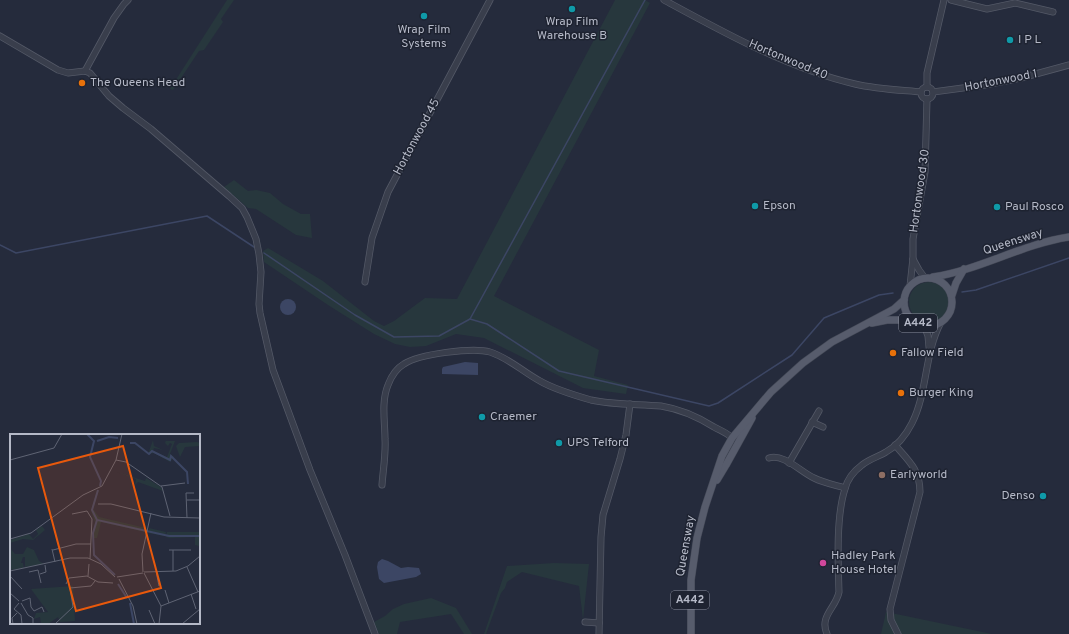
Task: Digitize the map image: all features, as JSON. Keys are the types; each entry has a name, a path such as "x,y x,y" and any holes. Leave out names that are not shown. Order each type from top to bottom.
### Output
{"main road":[{"name":"Queensway","path":"927,278 943,276 1026,248 1069,237"},
{"name":"A442","path":"910,286 904,300 908,315 913,320 924,325 936,325 941,322 950,312 956,282 964,269"},
{"path":"910,286 919,279 927,278 939,280 947,286 952,296"},
{"name":"Queensway","path":"691,634 690,593 692,565 697,538 722,456 732,438 771,392 803,363 832,342 894,308 904,300"},
{"name":"Queensway","path":"863,325 887,320 913,320"},
{"name":"Queensway","path":"712,487 726,466 756,408"},
{"path":"732,438 739,442"}],"street":[{"path":"85,71 114,18 128,0"},
{"name":"Hortonwood 45","path":"365,282 372,238 388,192 490,0"},
{"name":"Hortonwood 40","path":"664,0 762,50 821,75 856,85 921,92"},
{"path":"927,87 927,73 944,0"},
{"path":"951,0 987,9 1015,3 1053,12"},
{"path":"0,36 58,70 68,73 85,71 90,74 109,96 151,129 242,208 256,239 259,254 261,272 259,304 260,313 273,370 310,470 345,555 375,634"},
{"name":"Hortonwood 1","path":"933,92 985,86 1069,65"},
{"path":"927,87 931,88 933,92 932,96 927,99 924,98 921,92 927,87"},
{"name":"Hortonwood 30","path":"910,286 914,239 925,172 927,99"},
{"path":"913,258 919,270 927,278"},
{"path":"827,634 824,624 826,616 839,592 839,534 841,507 845,488 854,472 861,465 887,452 906,434 915,415 924,389 934,335 941,322"},
{"path":"924,325 928,336 930,351"},
{"path":"382,485 385,441 384,409 386,392 388,384 397,370 412,360 470,350 490,352 507,360 540,382 591,400 662,406 681,411 703,420 718,429 724,436 732,438"},
{"path":"599,634 601,537 603,515 626,435 630,404"},
{"path":"789,463 819,411"},
{"path":"812,422 823,427"},
{"path":"895,445 914,467 920,484 920,492 890,609 891,620 898,634"},
{"path":"769,458 776,457 815,479 845,488"},
{"path":"585,622 599,623"}],"shaded area":[{"path":"227,0 234,0 221,19 223,22 204,50 199,51 173,90 170,89"},
{"path":"615,0 645,0 650,3 494,296 599,350 594,376 628,385 626,394 583,388 484,338 456,334 426,346 410,347 395,344 374,334 264,262 263,251 268,248 323,281 374,321 384,326 394,321 425,298 457,299"},
{"path":"234,180 248,191 256,190 270,193 283,204 301,214 310,214 312,238 296,235 256,209 248,208 224,187"},
{"path":"929,282 940,285 946,291 949,302 946,313 940,319 929,322 918,319 912,313 909,302 912,291 918,285"},
{"path":"554,563 589,564 583,620 579,586 522,572 507,582 501,593 486,634 484,634 507,566"},
{"path":"431,598 456,608 472,634 464,634 451,614 400,622 397,634 379,634 374,622 385,616 393,609 404,604"},
{"path":"886,612 901,615 992,634 881,634"}],"water":[{"path":"285,299 291,299 296,304 294,313 291,315 285,315 280,310 280,304"},
{"path":"465,362 478,363 478,375 442,374 443,367"},
{"path":"382,559 401,568 419,568 421,574 416,577 384,583 379,579 377,567 378,562"}],"waterway":[{"path":"264,253 355,315 394,337 439,336 470,319 645,0"},
{"path":"0,245 16,253 207,216 254,247"},
{"path":"962,292 976,290 1069,258"},
{"path":"470,319 487,324 559,371 709,406 718,403 792,355 824,318 879,295 893,293"}],"place":[{"name":"Wrap Film Warehouse B","path":"572,9"},
{"name":"Wrap Film Systems","path":"424,16"},
{"name":"I P L","path":"1010,40"},
{"name":"The Queens Head","path":"82,83"},
{"name":"Epson","path":"755,206"},
{"name":"Paul Rosco","path":"997,207"},
{"name":"Fallow Field","path":"893,353"},
{"name":"Burger King","path":"901,393"},
{"name":"Craemer","path":"482,417"},
{"name":"UPS Telford","path":"559,443"},
{"name":"Earlyworld","path":"882,475"},
{"name":"Denso","path":"1043,496"},
{"name":"Hadley Park House Hotel","path":"823,563"}]}
